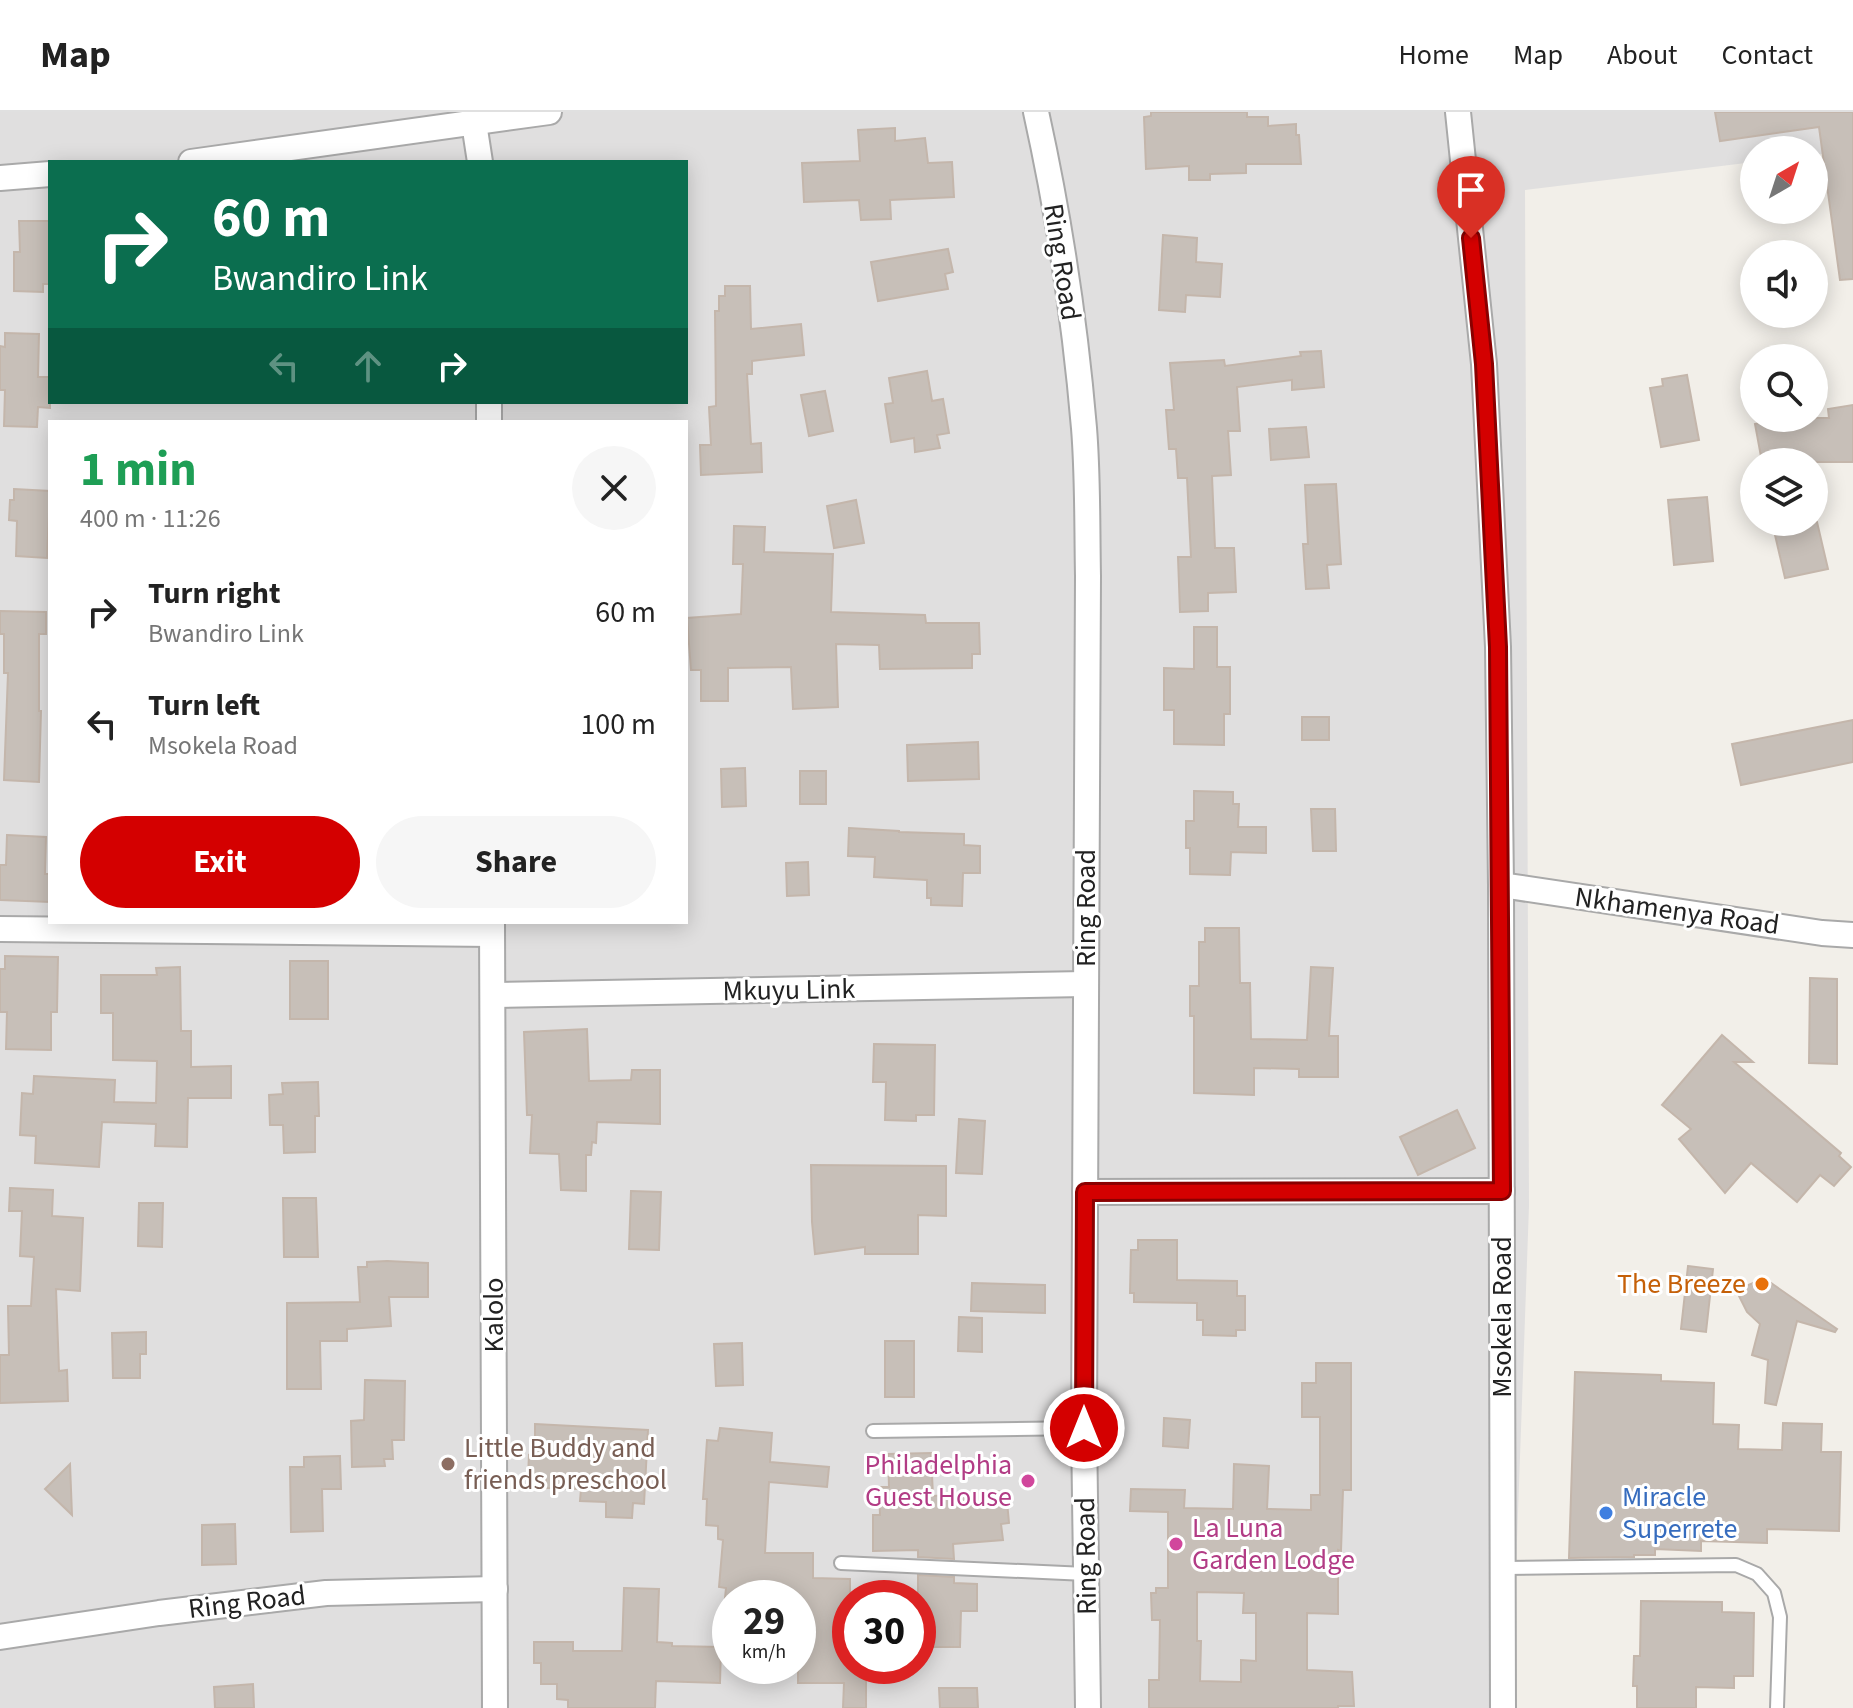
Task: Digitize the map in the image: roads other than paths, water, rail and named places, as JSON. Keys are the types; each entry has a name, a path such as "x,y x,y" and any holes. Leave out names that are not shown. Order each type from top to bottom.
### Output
{"street":[{"path":"206,160 549,112"},
{"name":"Ring Road","path":"1036,112 1070,302 1084,429 1088,576 1084,1428 1088,1708"},
{"name":"Msokela Road","path":"1458,112 1484,364 1498,647 1503,1708"},
{"path":"474,123 480,160"},
{"path":"0,178 48,174"},
{"name":"Nkhamenya Road","path":"1501,885 1853,935"},
{"path":"0,929 492,928"},
{"name":"Kalolo","path":"492,928 495,1708"},
{"name":"Mkuyu Link","path":"493,995 1085,984"},
{"path":"1085,1192 1502,1191"},
{"name":"Ring Road","path":"0,1637 159,1613 326,1593 495,1589"}],"lane":[{"path":"873,1431 1084,1428"},
{"path":"841,1563 1086,1574"},
{"path":"1503,1568 1736,1565 1757,1574 1774,1593 1780,1617 1777,1708"}],"place":[{"name":"The Breeze","path":"1762,1284"},
{"name":"Little Buddy and friends preschool","path":"448,1464"},
{"name":"Philadelphia Guest House","path":"1028,1481"},
{"name":"Miracle Superrete","path":"1606,1513"},
{"name":"La Luna Garden Lodge","path":"1176,1544"}]}
